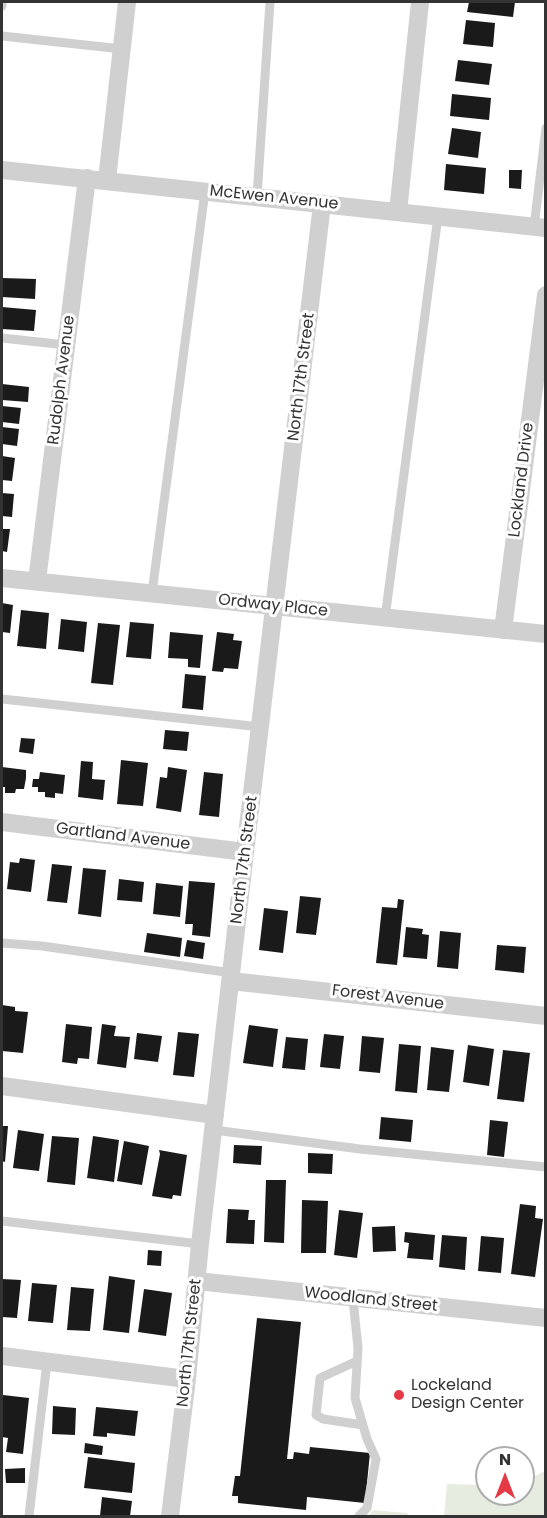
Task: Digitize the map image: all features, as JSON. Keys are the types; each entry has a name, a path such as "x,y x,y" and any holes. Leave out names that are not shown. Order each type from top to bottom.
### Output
{"street":[{"path":"107,180 127,2"},
{"path":"398,212 420,2"},
{"name":"McEwen Avenue","path":"2,170 540,228"},
{"name":"Rudolph Avenue","path":"37,581 87,178"},
{"name":"North 17th Street","path":"170,1516 245,852 322,204"},
{"name":"Lockland Drive","path":"503,630 546,295"},
{"name":"Ordway Place","path":"2,578 546,634"},
{"name":"Gartland Avenue","path":"2,822 245,852"},
{"name":"Forest Avenue","path":"232,977 546,1017"},
{"path":"2,1086 215,1123"},
{"name":"Woodland Street","path":"197,1281 546,1318"},
{"path":"2,1356 187,1379"}],"lane":[{"path":"257,196 270,2"},
{"path":"2,36 122,49"},
{"path":"540,228 546,128"},
{"path":"152,593 205,191"},
{"path":"385,618 438,216"},
{"path":"2,338 66,345"},
{"path":"2,699 261,727"},
{"path":"2,943 42,946 232,977"},
{"path":"215,1123 360,1149 546,1167"},
{"path":"2,1221 200,1244"},
{"path":"353,1299 357,1361 355,1398 376,1459 367,1508 359,1516"},
{"path":"357,1361 320,1378 316,1415 323,1419 363,1425"},
{"path":"29,1516 47,1362"}],"shaded area":[{"path":"545,1471 545,1516 444,1516 447,1484 475,1485 475,1506 535,1506 535,1476"},
{"path":"373,1510 407,1513 409,1516 368,1516"}],"building":[{"path":"469,2 515,2 513,17 467,12"},
{"path":"466,20 495,23 493,47 463,44"},
{"path":"458,60 492,64 489,85 455,81"},
{"path":"452,94 491,98 489,120 450,116"},
{"path":"452,128 481,132 478,158 448,154"},
{"path":"446,164 486,168 484,194 444,190"},
{"path":"509,170 522,170 521,189 509,188"},
{"path":"2,278 36,279 35,299 2,297"},
{"path":"2,307 36,310 34,331 2,329"},
{"path":"2,384 29,387 28,402 2,400"},
{"path":"2,406 21,408 19,424 2,422"},
{"path":"2,427 19,429 17,446 2,444"},
{"path":"2,456 15,458 12,481 2,480"},
{"path":"2,493 14,494 12,517 2,516"},
{"path":"2,529 10,529 7,552 2,551"},
{"path":"2,603 13,605 10,633 2,632"},
{"path":"21,610 49,613 46,649 17,646"},
{"path":"61,619 87,622 84,652 58,649"},
{"path":"130,622 154,624 151,659 126,657"},
{"path":"98,623 120,625 113,685 91,683"},
{"path":"170,632 203,635 200,668 188,667 188,659 168,658"},
{"path":"217,632 234,634 233,640 242,641 238,669 224,668 223,672 212,671"},
{"path":"185,674 206,676 203,710 182,708"},
{"path":"165,730 189,732 187,751 163,749"},
{"path":"21,738 35,739 33,754 19,752"},
{"path":"121,760 148,763 143,806 117,804"},
{"path":"81,761 93,762 92,779 105,780 103,800 78,797"},
{"path":"2,767 26,770 24,789 16,789 15,793 5,793 5,787 2,787"},
{"path":"168,767 187,770 181,812 156,808 160,777 167,778"},
{"path":"40,772 65,775 63,794 55,793 55,798 45,797 45,792 38,792 38,787 32,787 33,779 39,779"},
{"path":"204,772 223,774 219,817 199,815"},
{"path":"20,858 35,860 31,892 7,889 10,862 19,863"},
{"path":"52,864 72,866 67,903 47,901"},
{"path":"83,868 106,870 101,917 78,914"},
{"path":"119,879 144,882 142,902 117,900"},
{"path":"189,881 215,883 210,937 192,935 193,924 185,924"},
{"path":"156,883 183,886 180,917 153,914"},
{"path":"300,896 321,898 316,935 296,933"},
{"path":"398,899 404,900 397,965 376,963 382,907 397,908"},
{"path":"264,908 288,911 283,953 259,950"},
{"path":"406,927 423,929 422,934 429,935 427,959 403,957"},
{"path":"440,931 461,933 458,969 437,967"},
{"path":"147,933 182,938 180,957 144,952"},
{"path":"187,940 205,943 203,959 184,956"},
{"path":"497,945 526,947 524,973 495,970"},
{"path":"2,1005 15,1007 15,1011 28,1012 23,1053 2,1051"},
{"path":"66,1024 92,1027 89,1059 78,1058 77,1064 62,1062"},
{"path":"102,1024 116,1026 114,1036 130,1037 126,1068 97,1064"},
{"path":"249,1025 278,1029 273,1067 243,1063"},
{"path":"178,1032 199,1034 194,1077 173,1075"},
{"path":"137,1033 162,1036 158,1062 134,1059"},
{"path":"324,1034 344,1036 340,1069 320,1067"},
{"path":"362,1036 384,1038 380,1073 359,1071"},
{"path":"286,1037 308,1039 305,1070 282,1068"},
{"path":"399,1044 421,1046 417,1093 395,1091"},
{"path":"468,1045 494,1049 489,1086 463,1082"},
{"path":"431,1047 454,1050 449,1092 427,1090"},
{"path":"503,1050 530,1053 524,1102 497,1099"},
{"path":"381,1117 413,1120 411,1142 379,1139"},
{"path":"490,1120 508,1122 504,1157 487,1155"},
{"path":"2,1126 8,1126 5,1162 2,1161"},
{"path":"18,1130 44,1134 39,1171 13,1168"},
{"path":"52,1136 79,1138 75,1185 47,1182"},
{"path":"93,1136 119,1140 114,1182 87,1178"},
{"path":"124,1141 149,1146 142,1185 117,1181"},
{"path":"234,1145 262,1146 261,1165 233,1163"},
{"path":"159,1150 187,1155 181,1196 173,1195 172,1199 152,1196"},
{"path":"308,1153 333,1154 332,1174 308,1173"},
{"path":"266,1180 286,1180 284,1243 264,1242"},
{"path":"302,1200 328,1201 326,1253 301,1253"},
{"path":"520,1204 536,1206 535,1218 543,1219 535,1277 511,1274"},
{"path":"228,1209 249,1210 248,1220 255,1220 254,1244 226,1243"},
{"path":"339,1210 363,1213 357,1258 334,1255"},
{"path":"395,1226 396,1251 373,1252 372,1227"},
{"path":"405,1232 435,1235 433,1260 407,1258 409,1243 404,1242"},
{"path":"442,1235 467,1237 465,1270 439,1267"},
{"path":"481,1236 504,1238 501,1273 478,1271"},
{"path":"148,1250 162,1251 161,1266 147,1265"},
{"path":"109,1276 135,1280 129,1333 103,1330"},
{"path":"2,1279 21,1280 17,1318 2,1317"},
{"path":"32,1283 57,1285 53,1323 28,1321"},
{"path":"71,1287 94,1289 90,1331 67,1330"},
{"path":"144,1289 172,1293 166,1336 138,1332"},
{"path":"257,1318 301,1322 287,1459 293,1459 294,1452 309,1454 310,1447 370,1453 365,1503 307,1497 306,1510 238,1503 238,1496 232,1496 235,1476 240,1476"},
{"path":"3,1395 29,1398 23,1454 6,1452 8,1438 2,1437"},
{"path":"53,1406 76,1408 75,1435 52,1434"},
{"path":"96,1407 138,1411 135,1436 107,1433 107,1437 93,1436"},
{"path":"85,1443 103,1446 102,1455 84,1453"},
{"path":"88,1457 135,1463 132,1493 84,1488"},
{"path":"25,1468 25,1483 6,1483 5,1469"},
{"path":"102,1497 132,1501 130,1516 100,1516"}],"place":[{"name":"Lockeland Design Center","path":"399,1395"}]}
